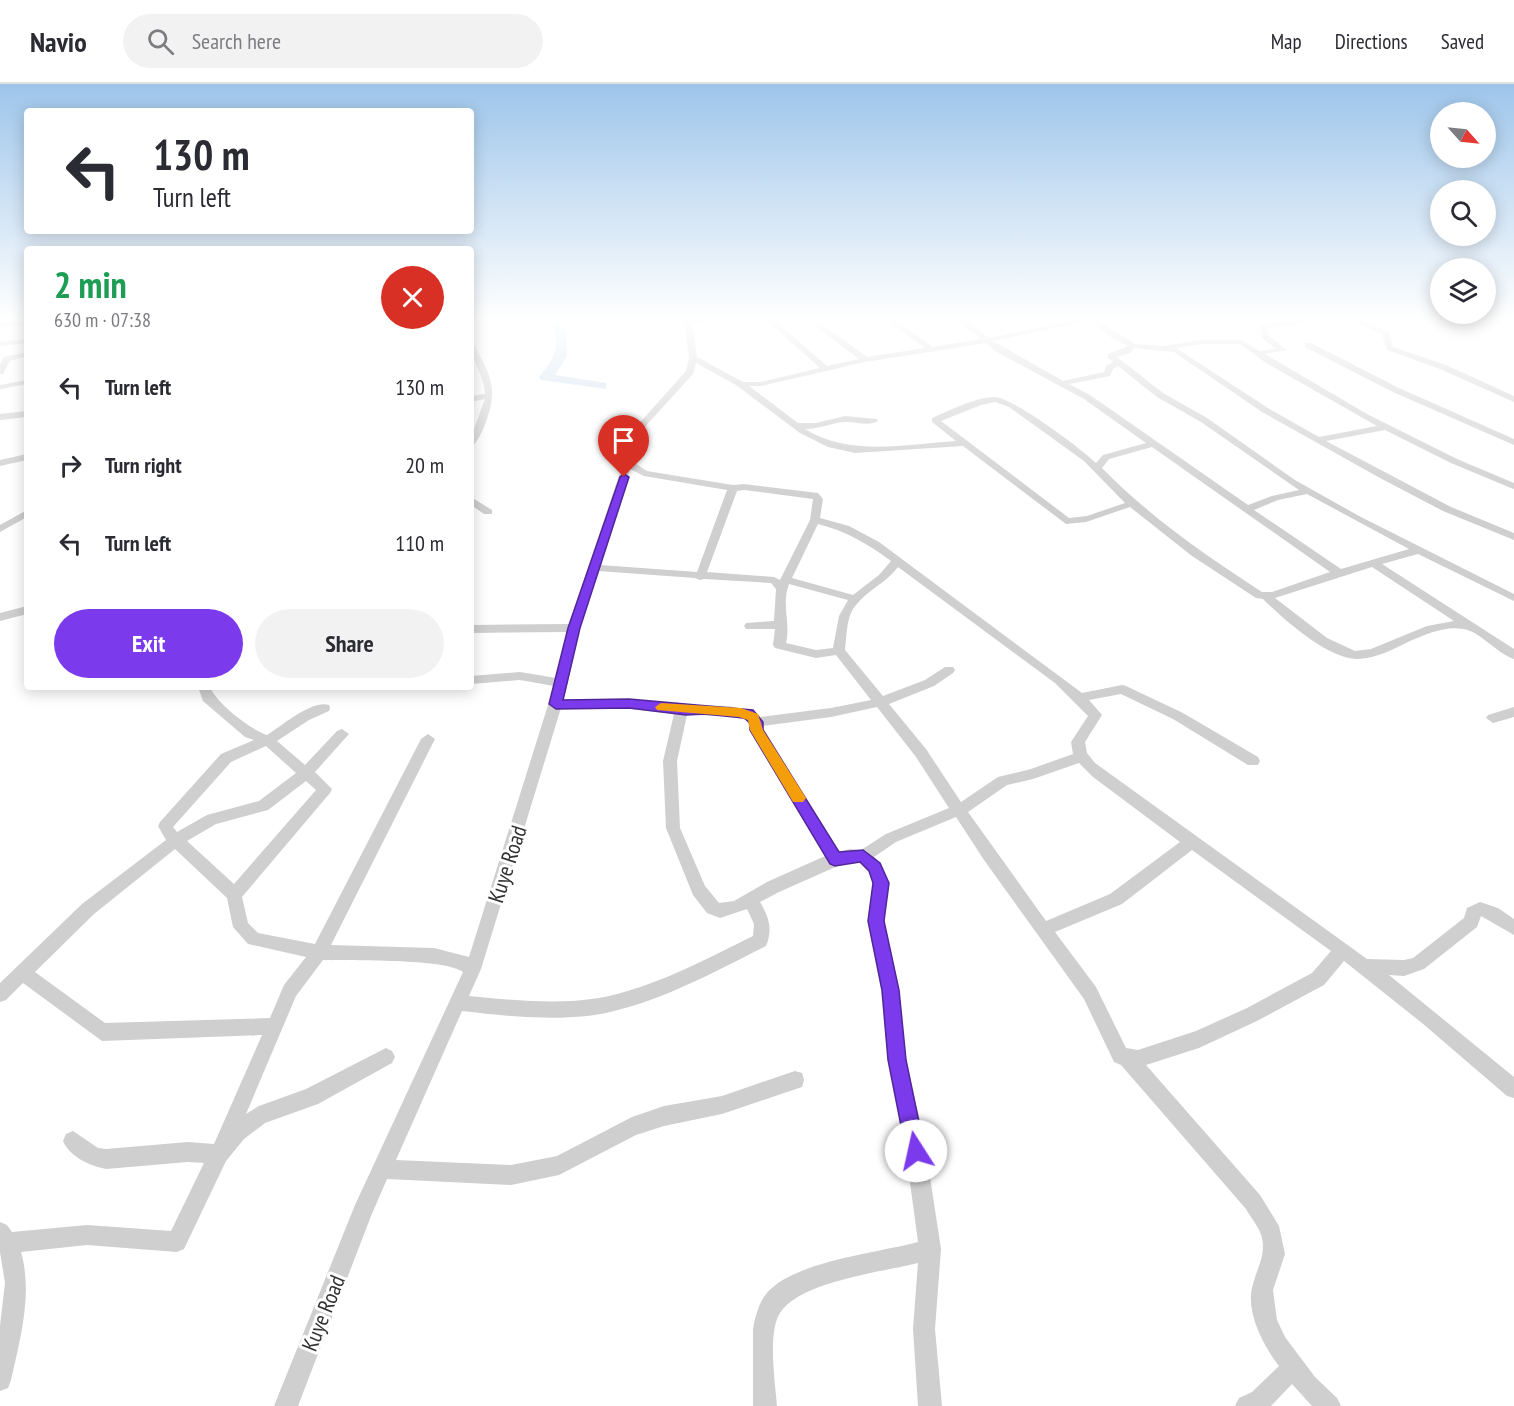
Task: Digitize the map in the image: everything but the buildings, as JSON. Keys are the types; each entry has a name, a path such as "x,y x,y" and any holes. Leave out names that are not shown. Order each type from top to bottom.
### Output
{"street":[{"path":"474,437 487,412 490,395 488,380"},
{"name":"Kuye Road","path":"286,1406 381,1169 473,969 556,704 574,628 596,568 639,428 684,380"},
{"path":"735,380 741,384 761,384 781,380"},
{"path":"735,380 812,438 841,448 855,450 965,443"},
{"path":"1057,380 1087,397 1340,574"},
{"path":"1063,383 1084,380"},
{"path":"1140,380 1309,491 1514,598"},
{"path":"1220,380 1265,410 1419,495 1514,537"},
{"path":"1304,380 1386,428 1454,461 1514,486"},
{"path":"1376,380 1514,442"},
{"path":"1468,380 1514,399"},
{"path":"0,387 24,383"},
{"path":"1498,392 1514,391"},
{"path":"474,398 490,395"},
{"path":"1132,504 1115,507 1083,520 1066,520 935,420 978,403 996,399 1012,405 1087,459 1132,504 1260,596 1267,597 1419,550"},
{"path":"0,417 24,414"},
{"path":"796,426 816,426 845,419 874,421"},
{"path":"1320,439 1386,428"},
{"path":"1497,435 1514,432"},
{"path":"1087,459 1104,459 1152,444"},
{"path":"0,463 24,458"},
{"path":"1097,468 1104,459"},
{"path":"628,464 644,472 733,488 744,487 815,495 818,499 815,520 801,544 784,584 779,645 816,654 838,651"},
{"path":"700,577 733,488"},
{"path":"1247,509 1275,498 1309,491"},
{"path":"474,502 488,512"},
{"path":"0,529 24,515"},
{"path":"815,520 856,534 897,561 1080,698 1095,715 1093,722 1083,731 1078,740 1082,757 1190,843 1342,950 1512,1085"},
{"path":"897,561 878,584 856,598 843,619 838,651 921,753 1043,930 1090,993 1119,1056 1138,1059 1199,1039 1253,1014 1318,979 1342,950"},
{"path":"1373,563 1514,654"},
{"path":"596,568 700,577 774,580 856,598"},
{"path":"1267,597 1328,644 1348,655 1384,648 1440,625 1456,623 1471,626"},
{"path":"0,617 24,611"},
{"path":"750,626 781,625"},
{"path":"474,628 574,628"},
{"path":"757,722 890,701 920,688 949,670"},
{"path":"474,680 520,676 560,683"},
{"path":"1080,698 1116,688 1122,689 1178,716 1253,761"},
{"path":"205,690 208,698 241,727 250,734 267,740 325,789 234,895"},
{"path":"556,704 621,703 748,714 757,722 757,730 835,859"},
{"path":"324,708 312,711 267,740 235,752 209,776 165,826 175,841 192,854 234,895 241,927 254,939 319,952 434,956 461,962 473,969"},
{"path":"681,710 670,773 676,837 691,876 713,908 730,909 835,859 849,855 863,856 891,838 959,810 1003,781 1033,774 1082,757"},
{"path":"1493,718 1514,712"},
{"path":"0,994 88,909 175,841 212,819 263,806 307,772 342,734"},
{"path":"0,1380 16,1290 5,1238 87,1235 177,1242 219,1154 290,991 319,952 428,739"},
{"path":"1043,930 1116,899 1190,843"},
{"path":"863,856 875,868 881,883 876,921 890,990 897,1060 914,1138 930,1249 924,1329 930,1406"},
{"path":"459,1003 576,1008 598,1006 640,993 697,971 760,941 763,931 762,919 750,901"},
{"path":"1362,966 1386,969 1418,964 1471,922 1473,913 1480,909 1514,928"},
{"path":"23,973 102,1032 275,1026"},
{"path":"219,1154 237,1132 259,1116 311,1097 387,1057"},
{"path":"1128,1059 1253,1202 1272,1233 1274,1254 1262,1290 1266,1322 1277,1345 1329,1406"},
{"path":"381,1169 511,1175 548,1168 559,1165 632,1127 664,1116 722,1105 795,1080"},
{"path":"73,1141 94,1156 106,1159 188,1152 219,1154"},
{"path":"765,1406 766,1315 785,1290 822,1274 910,1256 930,1249"},
{"path":"1247,1406 1260,1400 1294,1367"}],"waterway":[{"path":"562,380 602,386"}],"slow traffic":[{"path":"661,707 686,711 704,709 741,712 753,717 757,722 757,730 798,798"}],"route":[{"path":"624,477 596,568 574,628 556,704 613,703 657,706 686,711 704,709 748,714 757,722 757,730 835,859 849,855 863,856 875,868 881,883 876,921 890,990 897,1060 916,1151"}]}
